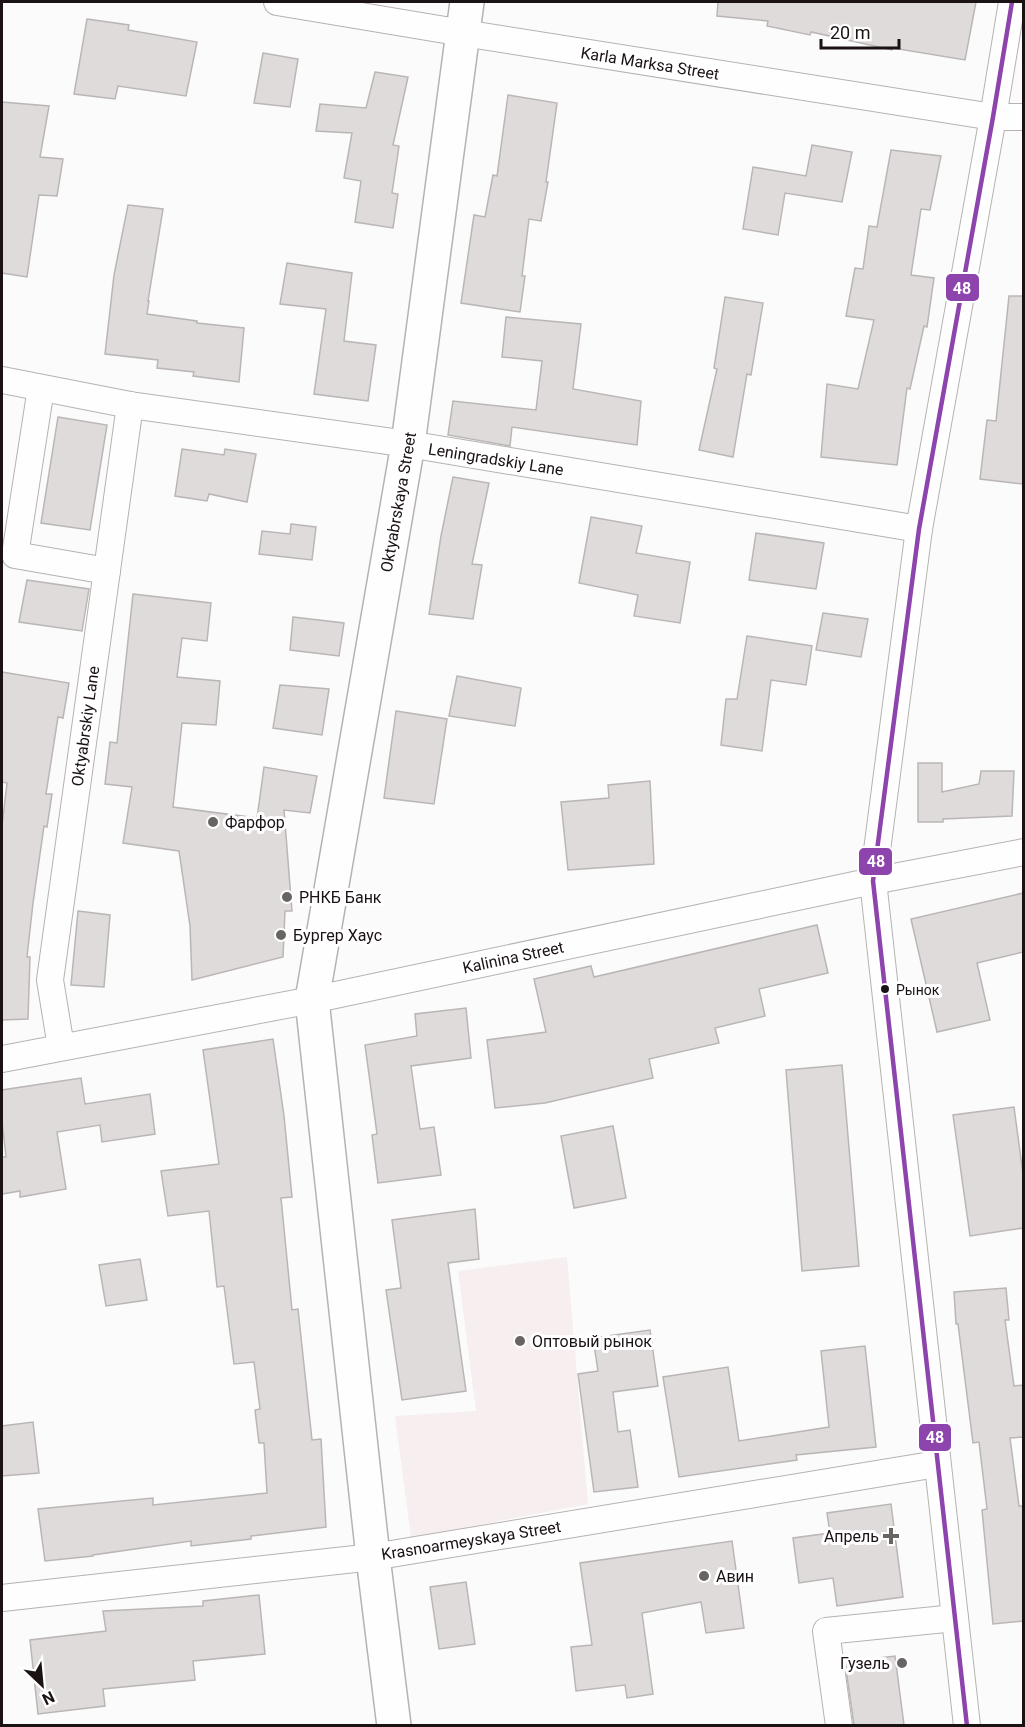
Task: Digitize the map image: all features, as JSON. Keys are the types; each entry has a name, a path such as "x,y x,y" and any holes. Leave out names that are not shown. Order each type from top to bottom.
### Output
{"main road":[{"name":"Oktyabrskaya Street","path":"394,1725 373,1557 312,1000 408,444 467,2"}],"street":[{"name":"Karla Marksa Street","path":"277,2 993,117 1023,117"},
{"path":"967,1725 873,881 919,529 1012,2"},
{"name":"Leningradskiy Lane","path":"2,380 130,405 408,444 919,529"},
{"path":"41,388 15,555 107,571"},
{"name":"Oktyabrskiy Lane","path":"61,1047 50,980 130,405"},
{"name":"Kalinina Street","path":"2,1059 312,1000 873,881 1023,852"},
{"name":"Krasnoarmeyskaya Street","path":"2,1598 373,1557 937,1464"},
{"path":"839,1725 826,1631 955,1618"}],"shaded area":[{"name":"Оптовый рынок","path":"567,1257 588,1504 411,1538 395,1416 476,1411 458,1271"}],"building":[{"path":"718,2 976,2 965,60 893,48 892,50 811,32 810,35 767,26 768,21 717,16"},
{"path":"87,19 129,25 128,30 197,42 186,96 118,86 115,99 74,94"},
{"path":"263,53 298,59 290,107 254,103"},
{"path":"375,72 408,77 393,145 399,146 392,193 398,194 393,228 355,222 361,181 344,178 352,133 316,131 320,104 366,108"},
{"path":"508,95 557,103 541,221 529,219 520,312 461,303 474,215 485,217 493,175 497,176"},
{"path":"2,102 49,106 40,157 63,159 57,196 39,195 27,277 2,273"},
{"path":"812,145 852,152 842,202 785,193 778,235 743,229 753,167 806,176"},
{"path":"891,150 941,156 930,210 921,209 911,275 934,278 927,327 924,326 910,389 907,388 897,465 821,457 827,384 858,389 874,320 846,316 855,268 863,269 869,226 877,227"},
{"path":"128,205 163,209 147,314 244,328 239,382 193,376 194,372 157,368 158,360 105,354 114,275"},
{"path":"287,263 352,273 344,341 376,345 368,401 314,394 326,309 280,304"},
{"path":"1009,296 1023,296 1023,484 980,479 987,420 996,421"},
{"path":"725,297 763,303 751,375 747,374 733,457 699,450 717,369 714,368"},
{"path":"506,317 581,324 573,389 641,401 637,445 512,427 510,446 448,435 453,401 536,410 542,361 502,357"},
{"path":"58,417 107,425 90,530 41,523"},
{"path":"182,449 224,455 225,449 256,454 247,502 209,494 207,501 175,496"},
{"path":"453,477 489,483 472,564 482,565 473,619 429,614"},
{"path":"591,517 642,526 636,553 690,562 680,623 634,616 638,595 579,583"},
{"path":"291,524 316,527 312,560 259,554 262,531 290,534"},
{"path":"756,533 824,543 816,589 749,580"},
{"path":"27,580 89,589 82,631 19,622"},
{"path":"133,594 211,603 207,641 182,638 177,677 220,681 216,725 182,723 173,807 257,818 264,767 317,776 310,813 284,810 292,911 285,911 283,957 192,980 190,926 179,851 123,843 132,787 105,784 110,742 117,743"},
{"path":"823,613 868,619 861,657 816,650"},
{"path":"293,617 344,623 339,656 290,650"},
{"path":"747,636 812,646 806,685 771,680 762,751 721,745 726,699 737,699"},
{"path":"2,672 69,683 63,718 58,717 46,794 52,794 47,827 44,826 27,957 30,957 28,1019 2,1020 2,826 7,783 2,782"},
{"path":"457,676 521,688 515,726 449,716"},
{"path":"280,685 329,689 322,735 273,728"},
{"path":"396,711 447,719 434,804 384,798"},
{"path":"918,763 942,763 942,792 979,784 981,771 1014,771 1012,816 918,822"},
{"path":"650,781 654,864 568,870 561,802 609,798 608,785"},
{"path":"1023,893 1023,952 977,963 990,1020 937,1032 911,919"},
{"path":"78,911 110,915 104,987 71,985"},
{"path":"817,925 828,973 759,989 765,1016 715,1028 719,1043 649,1059 653,1078 545,1103 495,1108 487,1040 546,1032 534,979 591,966 594,977"},
{"path":"466,1008 471,1058 411,1066 420,1129 434,1127 441,1175 378,1183 372,1135 377,1134 365,1045 417,1036 415,1014"},
{"path":"273,1039 292,1197 281,1198 292,1310 298,1309 312,1440 321,1439 326,1527 251,1536 251,1539 191,1546 191,1541 45,1561 38,1509 153,1498 153,1505 267,1493 264,1443 259,1443 255,1410 260,1409 254,1362 234,1364 224,1286 217,1287 209,1211 168,1216 161,1171 219,1164 203,1050"},
{"path":"842,1065 859,1266 802,1271 786,1070"},
{"path":"81,1078 85,1104 150,1094 155,1134 102,1142 100,1125 57,1132 66,1189 20,1197 20,1191 2,1194 2,1157 6,1157 2,1121 2,1090"},
{"path":"1014,1107 1023,1174 1023,1228 970,1236 953,1115"},
{"path":"613,1126 626,1198 574,1208 561,1136"},
{"path":"475,1209 479,1259 448,1263 466,1391 402,1400 386,1290 401,1288 392,1220"},
{"path":"140,1259 147,1300 106,1306 99,1265"},
{"path":"1006,1288 1009,1320 1005,1320 1014,1386 1023,1385 1023,1437 1010,1438 1019,1506 1023,1506 1023,1621 993,1624 982,1510 987,1509 979,1442 973,1443 958,1324 956,1324 954,1292"},
{"path":"650,1330 658,1386 613,1392 618,1432 630,1430 638,1487 594,1492 578,1374 598,1371 593,1338"},
{"path":"865,1346 876,1447 796,1455 797,1460 679,1477 663,1377 728,1367 739,1441 829,1427 821,1351"},
{"path":"33,1422 39,1473 2,1476 2,1426"},
{"path":"891,1504 903,1597 837,1606 833,1578 799,1583 793,1538 830,1533 827,1513"},
{"path":"732,1541 744,1628 706,1633 701,1602 642,1613 653,1694 627,1698 625,1685 576,1691 571,1647 592,1645 580,1563"},
{"path":"466,1582 475,1644 439,1649 430,1587"},
{"path":"259,1595 265,1654 193,1661 195,1680 103,1689 105,1706 38,1714 30,1640 106,1631 103,1611 203,1606 203,1601"},
{"path":"895,1656 904,1725 854,1725 845,1662"}],"transit line":[{"name":"48","path":"967,1726 873,881 919,529 1012,2"}],"place":[{"name":"Фарфор","path":"213,822"},
{"name":"РНКБ Банк","path":"287,897"},
{"name":"Бургер Хаус","path":"281,935"},
{"name":"Рынок","path":"885,989"},
{"name":"Оптовый рынок","path":"520,1341"},
{"name":"Апрель","path":"891,1536"},
{"name":"Авин","path":"704,1576"},
{"name":"Гузель","path":"902,1663"}]}
